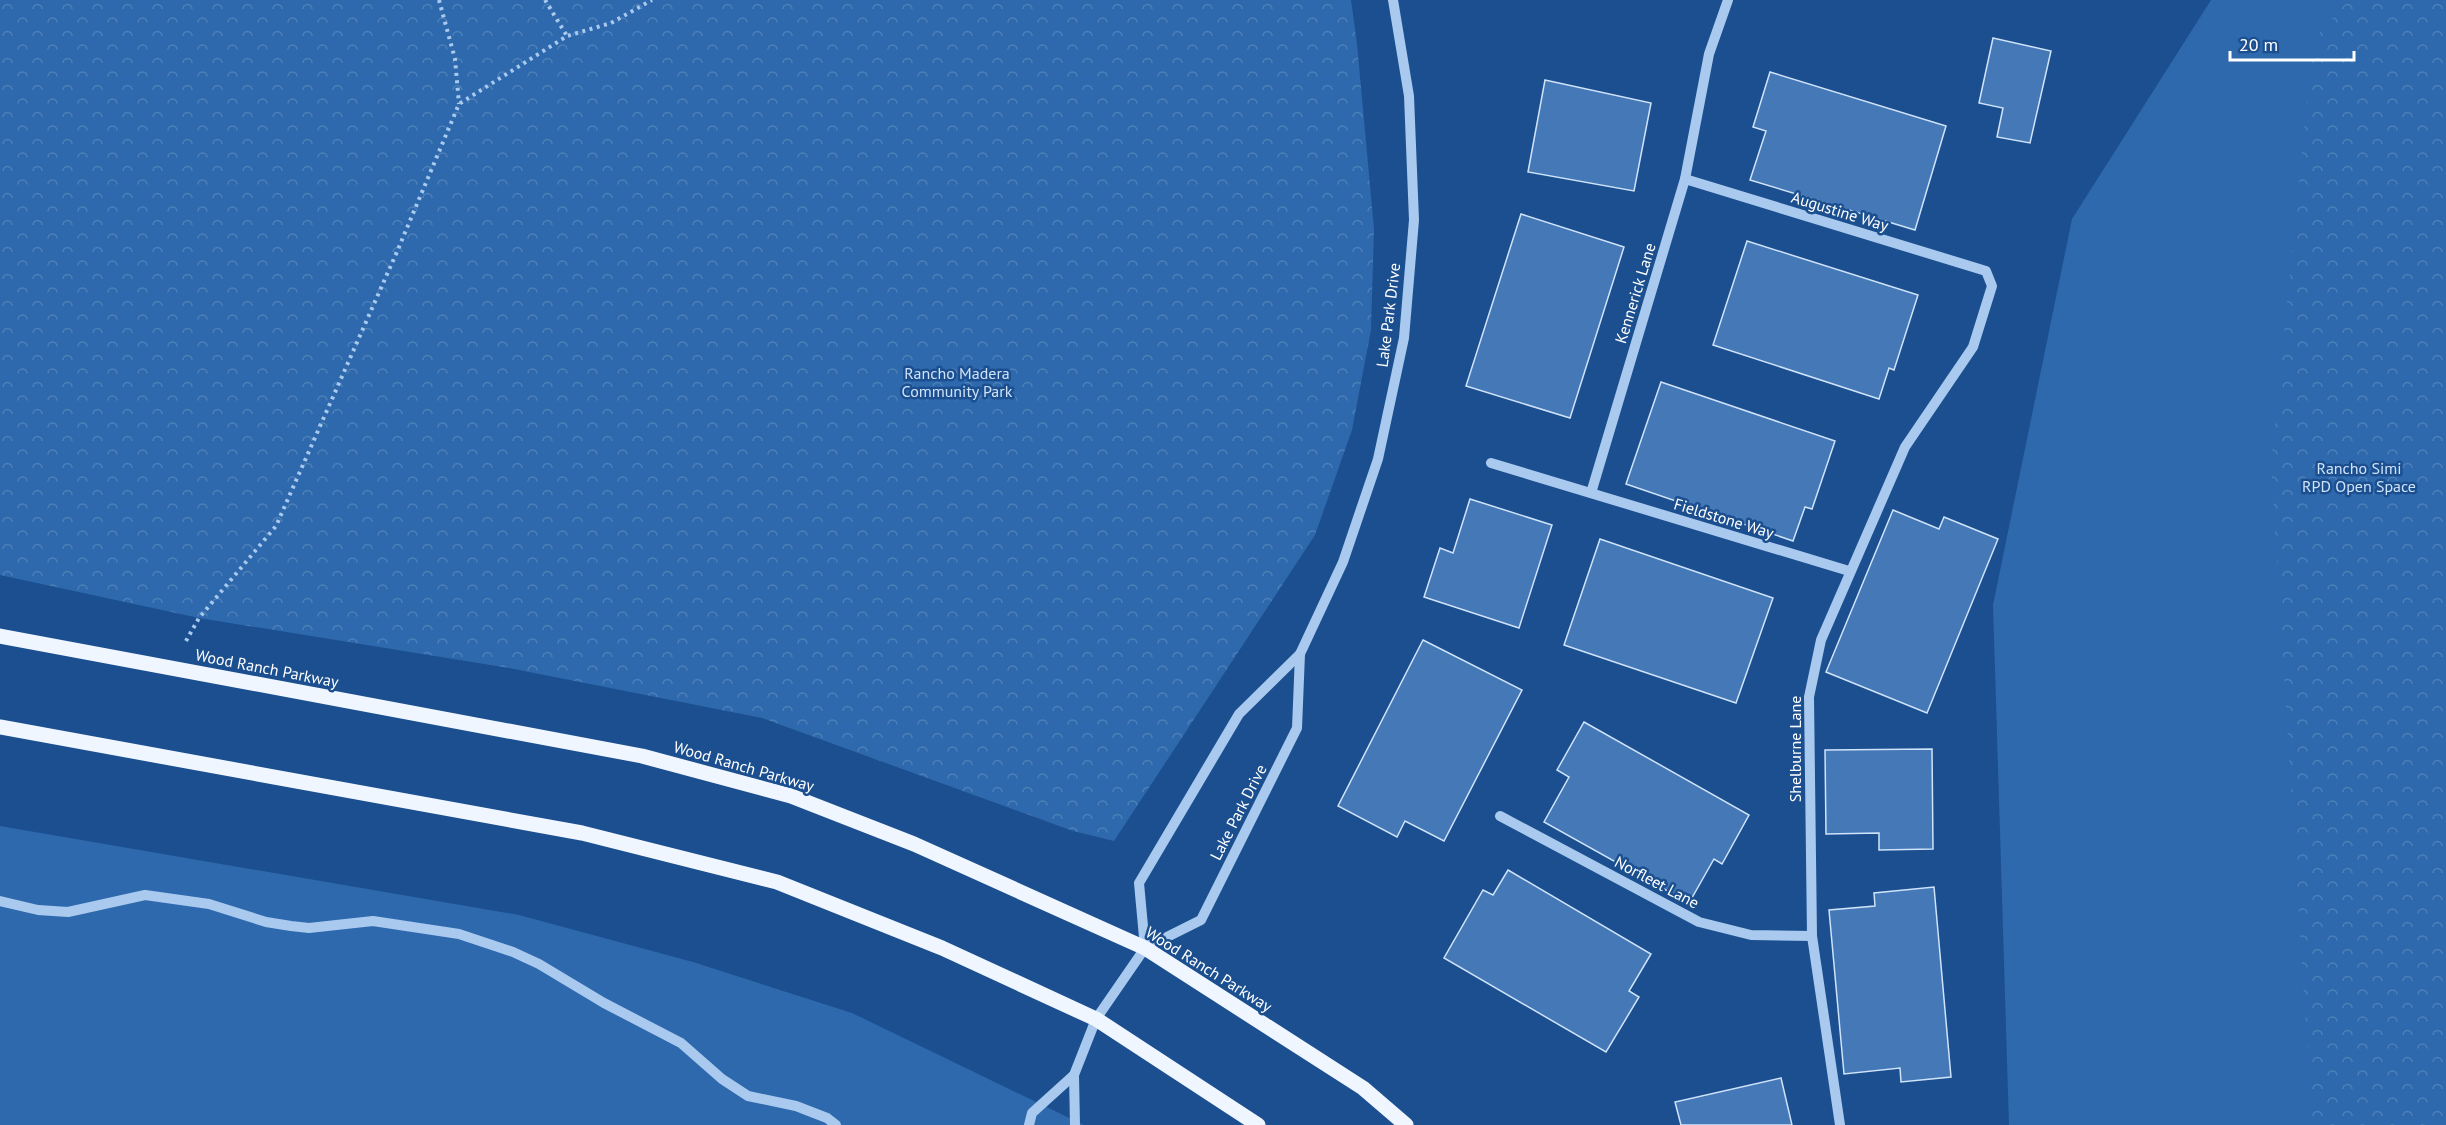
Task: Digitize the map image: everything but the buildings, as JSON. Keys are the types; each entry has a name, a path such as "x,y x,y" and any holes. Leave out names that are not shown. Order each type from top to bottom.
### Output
{"main road":[{"name":"Wood Ranch Parkway","path":"0,636 642,756 791,796 914,844 1145,948 1363,1088 1406,1125"},
{"path":"0,726 582,833 777,882 942,948 1096,1018 1258,1125"}],"street":[{"name":"Lake Park Drive","path":"1145,948 1139,883 1239,714 1300,654 1343,562 1378,459 1404,338 1414,220 1408,96 1394,0"},
{"name":"Kennerick Lane","path":"1591,493 1684,179 1709,54 1727,0"},
{"name":"Augustine Way","path":"1684,179 1986,271"},
{"name":"Shelburne Lane","path":"1840,1125 1812,936 1809,697 1821,640 1849,571 1905,447 1973,347 1992,286 1986,271"},
{"path":"1491,464 1591,493"},
{"name":"Fieldstone Way","path":"1591,493 1849,571"},
{"name":"Lake Park Drive","path":"1074,1075 1096,1018 1145,948 1201,920 1297,728 1300,654"},
{"name":"Norfleet Lane","path":"1500,816 1699,922 1751,935 1812,936"},
{"path":"0,901 38,910 68,912 145,895 209,904 266,922 291,926 309,928 373,921 459,934 513,952 539,964 604,1003 674,1039 728,1083 748,1096 796,1106 827,1118 836,1125"},
{"path":"1029,1125 1032,1113 1074,1075"},
{"path":"1074,1075 1076,1125"}],"path":[{"path":"172,669 199,618 276,526 392,265 459,104 455,59 440,0"},
{"path":"544,0 567,36"},
{"path":"459,104 567,36 611,23 652,0"}],"green space":[{"name":"Rancho Madera Community Park","path":"0,0 1351,0 1374,229 1371,330 1352,430 1315,535 1114,841 1073,831 762,718 509,668 199,618 0,575"},
{"path":"2211,0 2446,0 2446,1125 2009,1125 1993,605 2072,219"},
{"name":"Rancho Simi RPD Open Space","path":"2349,0 2446,0 2446,1125 2312,1125 2271,465 2313,40"},
{"path":"0,826 519,915 693,962 852,1013 1084,1125 0,1125"}]}
